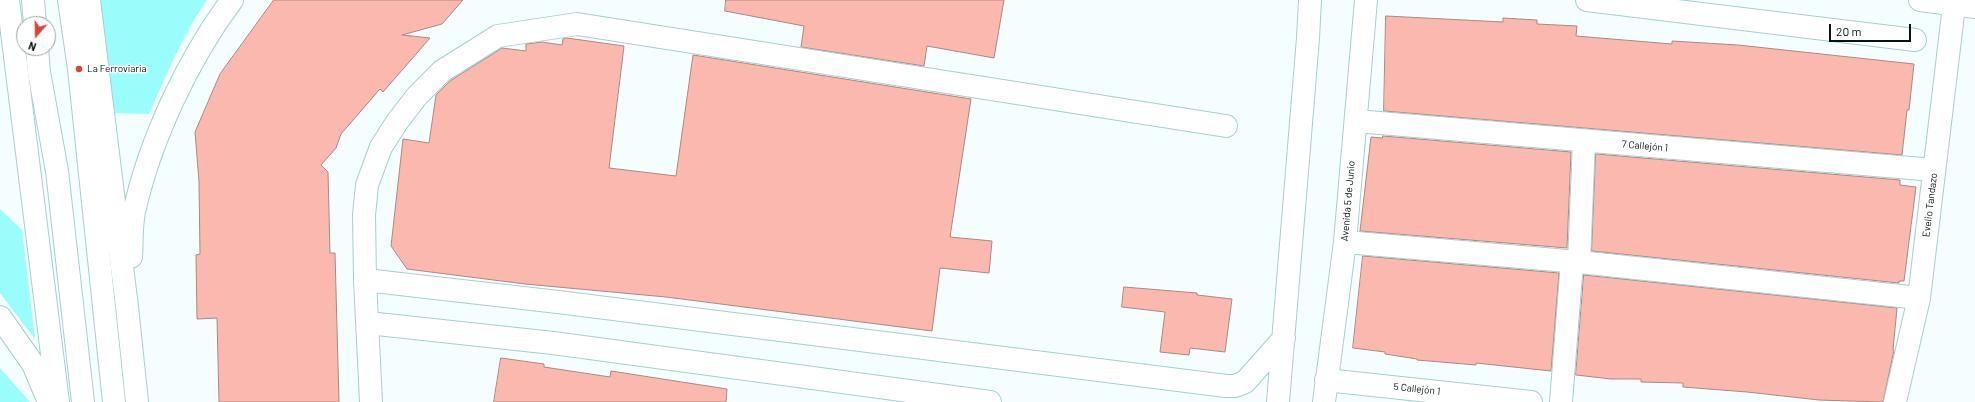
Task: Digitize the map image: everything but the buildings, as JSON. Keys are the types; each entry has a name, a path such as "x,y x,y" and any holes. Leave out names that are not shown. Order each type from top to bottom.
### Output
{"street":[{"path":"8,0 58,402"},
{"path":"33,0 34,16"},
{"path":"69,0 79,69 114,402"},
{"path":"88,0 127,306 137,402"},
{"path":"127,306 134,213 155,144 182,80 217,20 232,0"},
{"path":"1278,402 1310,0"},
{"name":"Avenida 5 de Junio","path":"1324,402 1345,242 1366,0"},
{"path":"1586,0 1613,2 1915,40"},
{"path":"1920,0 1964,7"},
{"name":"Evelio Tandazo","path":"1895,402 1919,298 1934,170 1964,7"},
{"path":"371,402 365,280 364,215 367,185 381,147 417,96 442,71 498,36 577,24 1226,126"},
{"path":"38,56 39,72 57,171 83,402"},
{"name":"7 Callejón 1","path":"1356,121 1934,170"},
{"path":"1562,402 1584,141"},
{"path":"1345,242 1575,262 1919,298"},
{"path":"365,280 558,302 1226,386 1235,386 1245,382 1284,338"},
{"path":"0,317 33,364 50,402"},
{"path":"368,323 552,343 990,402"},
{"name":"5 Callejón 1","path":"1326,380 1442,397 1531,402"}],"shaded area":[{"path":"100,0 207,0 198,13 168,70 149,114 115,113"},
{"path":"0,209 22,230 35,339 0,293"},
{"path":"0,368 30,402 0,402"}],"place":[{"name":"La Ferroviaria","path":"79,69"}]}
